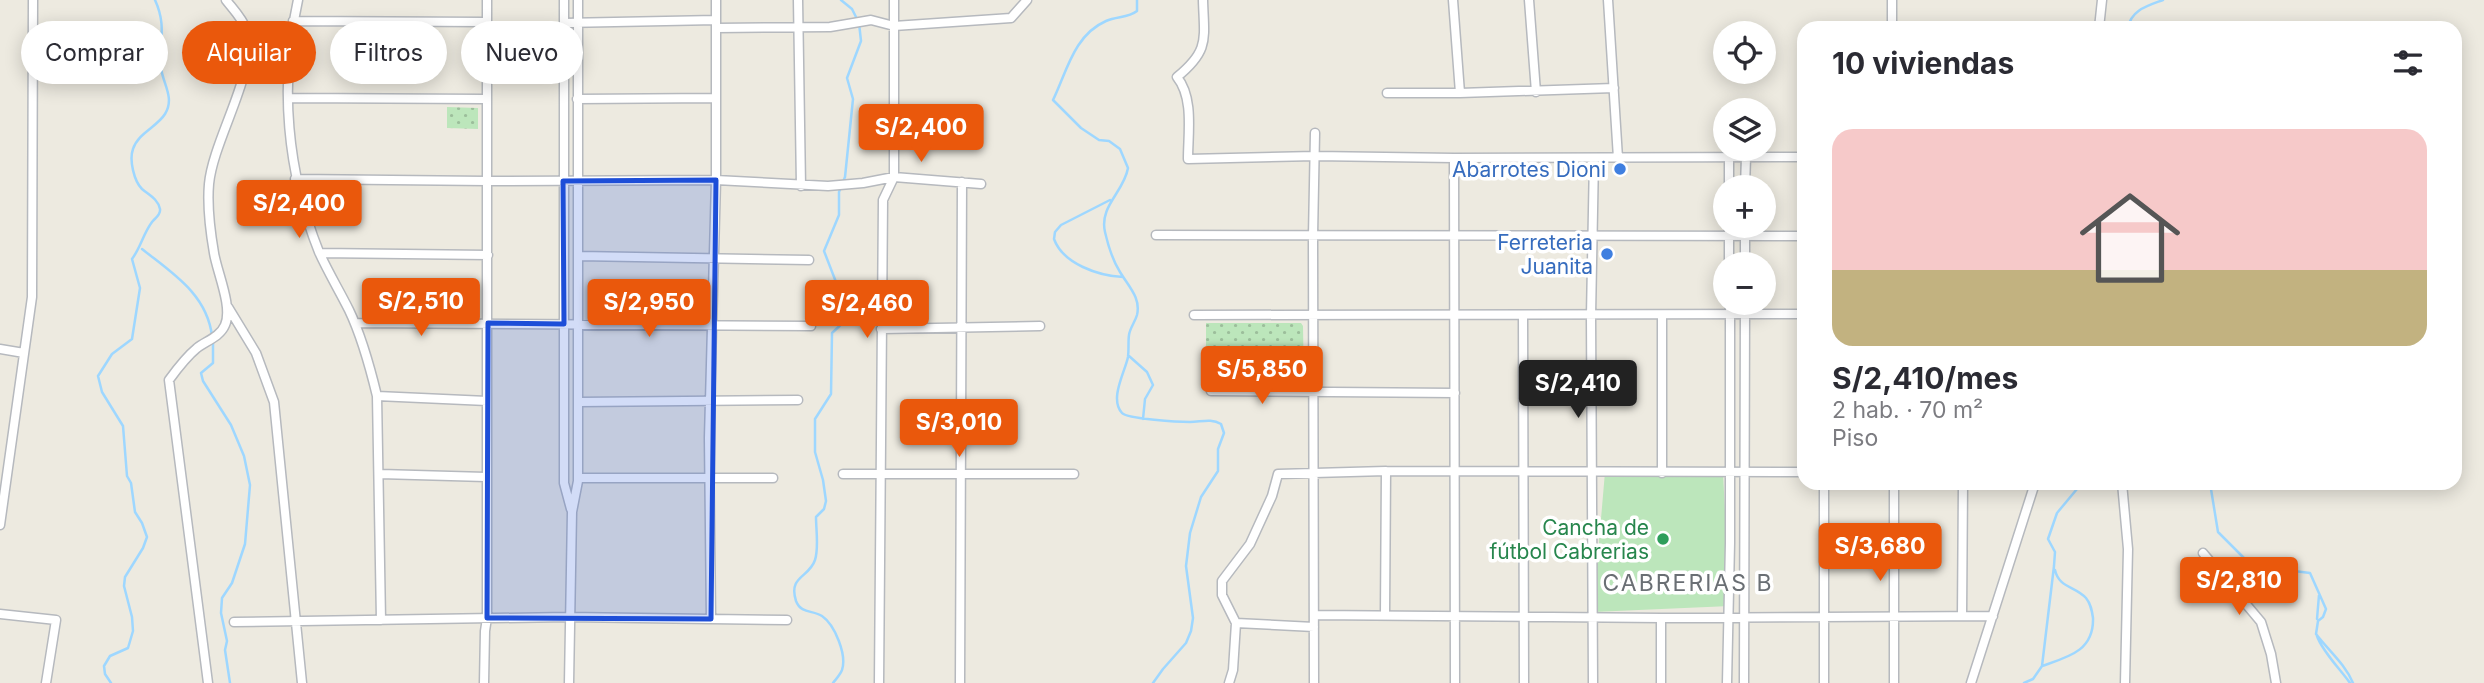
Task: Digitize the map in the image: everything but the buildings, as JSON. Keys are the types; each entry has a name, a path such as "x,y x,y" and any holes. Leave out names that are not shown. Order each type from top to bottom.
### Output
{"street":[{"path":"0,525 5,457 32,297 33,0"},
{"path":"226,0 243,22 248,41 246,66 217,145 209,184 210,228 219,277 228,307 257,353 274,402 302,683"},
{"path":"293,21 298,0"},
{"path":"486,21 487,0"},
{"path":"564,0 564,21"},
{"path":"578,0 578,21"},
{"path":"711,619 710,401 716,180 716,0"},
{"path":"798,0 801,186"},
{"path":"880,683 883,200 894,177 894,0"},
{"path":"583,22 830,27 871,20 894,26 1012,18 1027,0"},
{"path":"1203,0 1204,45 1196,60 1177,77 1184,85 1187,95 1188,159 1315,156 1713,158"},
{"path":"1453,0 1460,93"},
{"path":"1529,0 1536,92"},
{"path":"1608,0 1618,158"},
{"path":"1892,0 1892,21"},
{"path":"2100,21 2102,0"},
{"path":"316,21 461,22"},
{"path":"288,84 295,179 320,253 355,323 377,396 382,620"},
{"path":"484,683 487,618 488,323 486,84"},
{"path":"564,84 564,483 572,512"},
{"path":"569,683 568,617 572,512 578,478 578,84"},
{"path":"1387,93 1536,92 1614,88"},
{"path":"288,98 486,99"},
{"path":"578,99 716,98"},
{"path":"1314,683 1315,134"},
{"path":"1776,157 1797,157"},
{"path":"1454,158 1455,683"},
{"path":"1593,683 1591,316 1594,158"},
{"path":"295,179 716,180 828,186 894,177 981,184"},
{"path":"960,683 962,182"},
{"path":"1156,235 1592,237 1713,232"},
{"path":"1776,236 1797,236"},
{"path":"320,253 488,255"},
{"path":"579,256 809,260"},
{"path":"208,683 169,380 197,348 223,329 228,307"},
{"path":"1194,315 1591,316 1713,314"},
{"path":"1776,314 1797,314"},
{"path":"1523,315 1524,683"},
{"path":"1662,315 1662,473"},
{"path":"1727,683 1730,617 1730,315"},
{"path":"1744,683 1745,315"},
{"path":"355,323 811,326"},
{"path":"881,329 1040,326"},
{"path":"0,349 24,353"},
{"path":"1211,391 1455,393"},
{"path":"377,396 487,401"},
{"path":"579,402 798,400"},
{"path":"1229,683 1233,670 1236,622 1222,595 1221,587 1225,575 1250,544 1272,496 1278,474 1386,471 1797,472"},
{"path":"1385,615 1386,471"},
{"path":"380,474 486,477"},
{"path":"843,474 1074,474"},
{"path":"578,478 773,478"},
{"path":"1824,490 1824,683"},
{"path":"1894,490 1894,683"},
{"path":"1962,490 1962,616"},
{"path":"1971,683 2033,490"},
{"path":"2123,490 2128,549 2125,683"},
{"path":"2203,553 2261,622 2276,683"},
{"path":"0,614 56,620 46,683"},
{"path":"1314,615 1454,614 1661,618 1993,616"},
{"path":"234,622 568,617 787,620"},
{"path":"1661,618 1661,683"},
{"path":"1236,622 1314,627"}],"highlighted area":[{"path":"716,180 711,619 487,618 488,323 564,324 563,181"}],"green space":[{"path":"447,107 478,108 478,129 447,128"},
{"path":"1206,323 1301,323 1304,386 1206,386"},
{"name":"Cancha de fútbol Cabrerias","path":"1605,472 1723,473 1730,606 1593,612"}],"waterway":[{"path":"111,683 105,674 104,666 110,656 128,648 133,631 124,586 125,577 147,537 135,512 131,483 127,476 123,426 102,392 98,376 112,354 132,339 140,288 132,259 160,211 157,202 137,181 132,159 135,143 162,119 169,102 161,68 161,18 155,0"},
{"path":"833,683 843,664 839,641 827,620 819,614 804,610 798,605 794,593 797,582 815,560 816,517 824,509 826,501 815,452 815,419 831,394 832,333 852,311 841,295 824,251 839,215 839,192 845,177 853,99 847,78 861,41 859,23 852,9 841,0"},
{"path":"1137,0 1137,11 1106,21 1086,35 1073,55 1053,100 1081,128 1120,149 1128,168 1104,223 1113,258 1133,293 1138,309 1130,332 1128,357 1117,393 1118,407 1126,415 1143,418 1184,422 1213,421 1221,424 1224,433 1218,449 1218,471 1201,497 1190,533 1186,566 1193,618 1191,631 1186,643 1153,683"},
{"path":"2130,21 2136,13 2163,0"},
{"path":"1110,200 1061,225 1055,232 1054,239 1073,262 1093,271 1123,277"},
{"path":"142,249 196,296 209,321 212,336"},
{"path":"213,343 213,363 201,373 203,381 231,425 244,456 250,485 245,544 232,583 222,598 221,613 227,641 225,650 230,683"},
{"path":"1129,356 1147,372 1153,385 1145,399 1143,419"},
{"path":"2024,683 2033,679 2042,666 2055,552 2048,539 2057,513 2076,490"},
{"path":"2211,490 2218,532 2252,566 2310,573 2326,609 2318,621 2316,634 2353,683"},
{"path":"2042,666 2078,651 2089,638 2092,629 2093,615 2088,600 2064,584 2055,570"},
{"path":"2317,619 2319,595"},
{"path":"2317,636 2327,654 2350,683"}],"place":[{"name":"Abarrotes Dioni","path":"1620,169"},
{"name":"Ferreteria Juanita","path":"1607,254"},
{"name":"Cancha de fútbol Cabrerias","path":"1663,539"}],"district":[{"name":"CABRERIAS B","path":"1688,583"}]}
